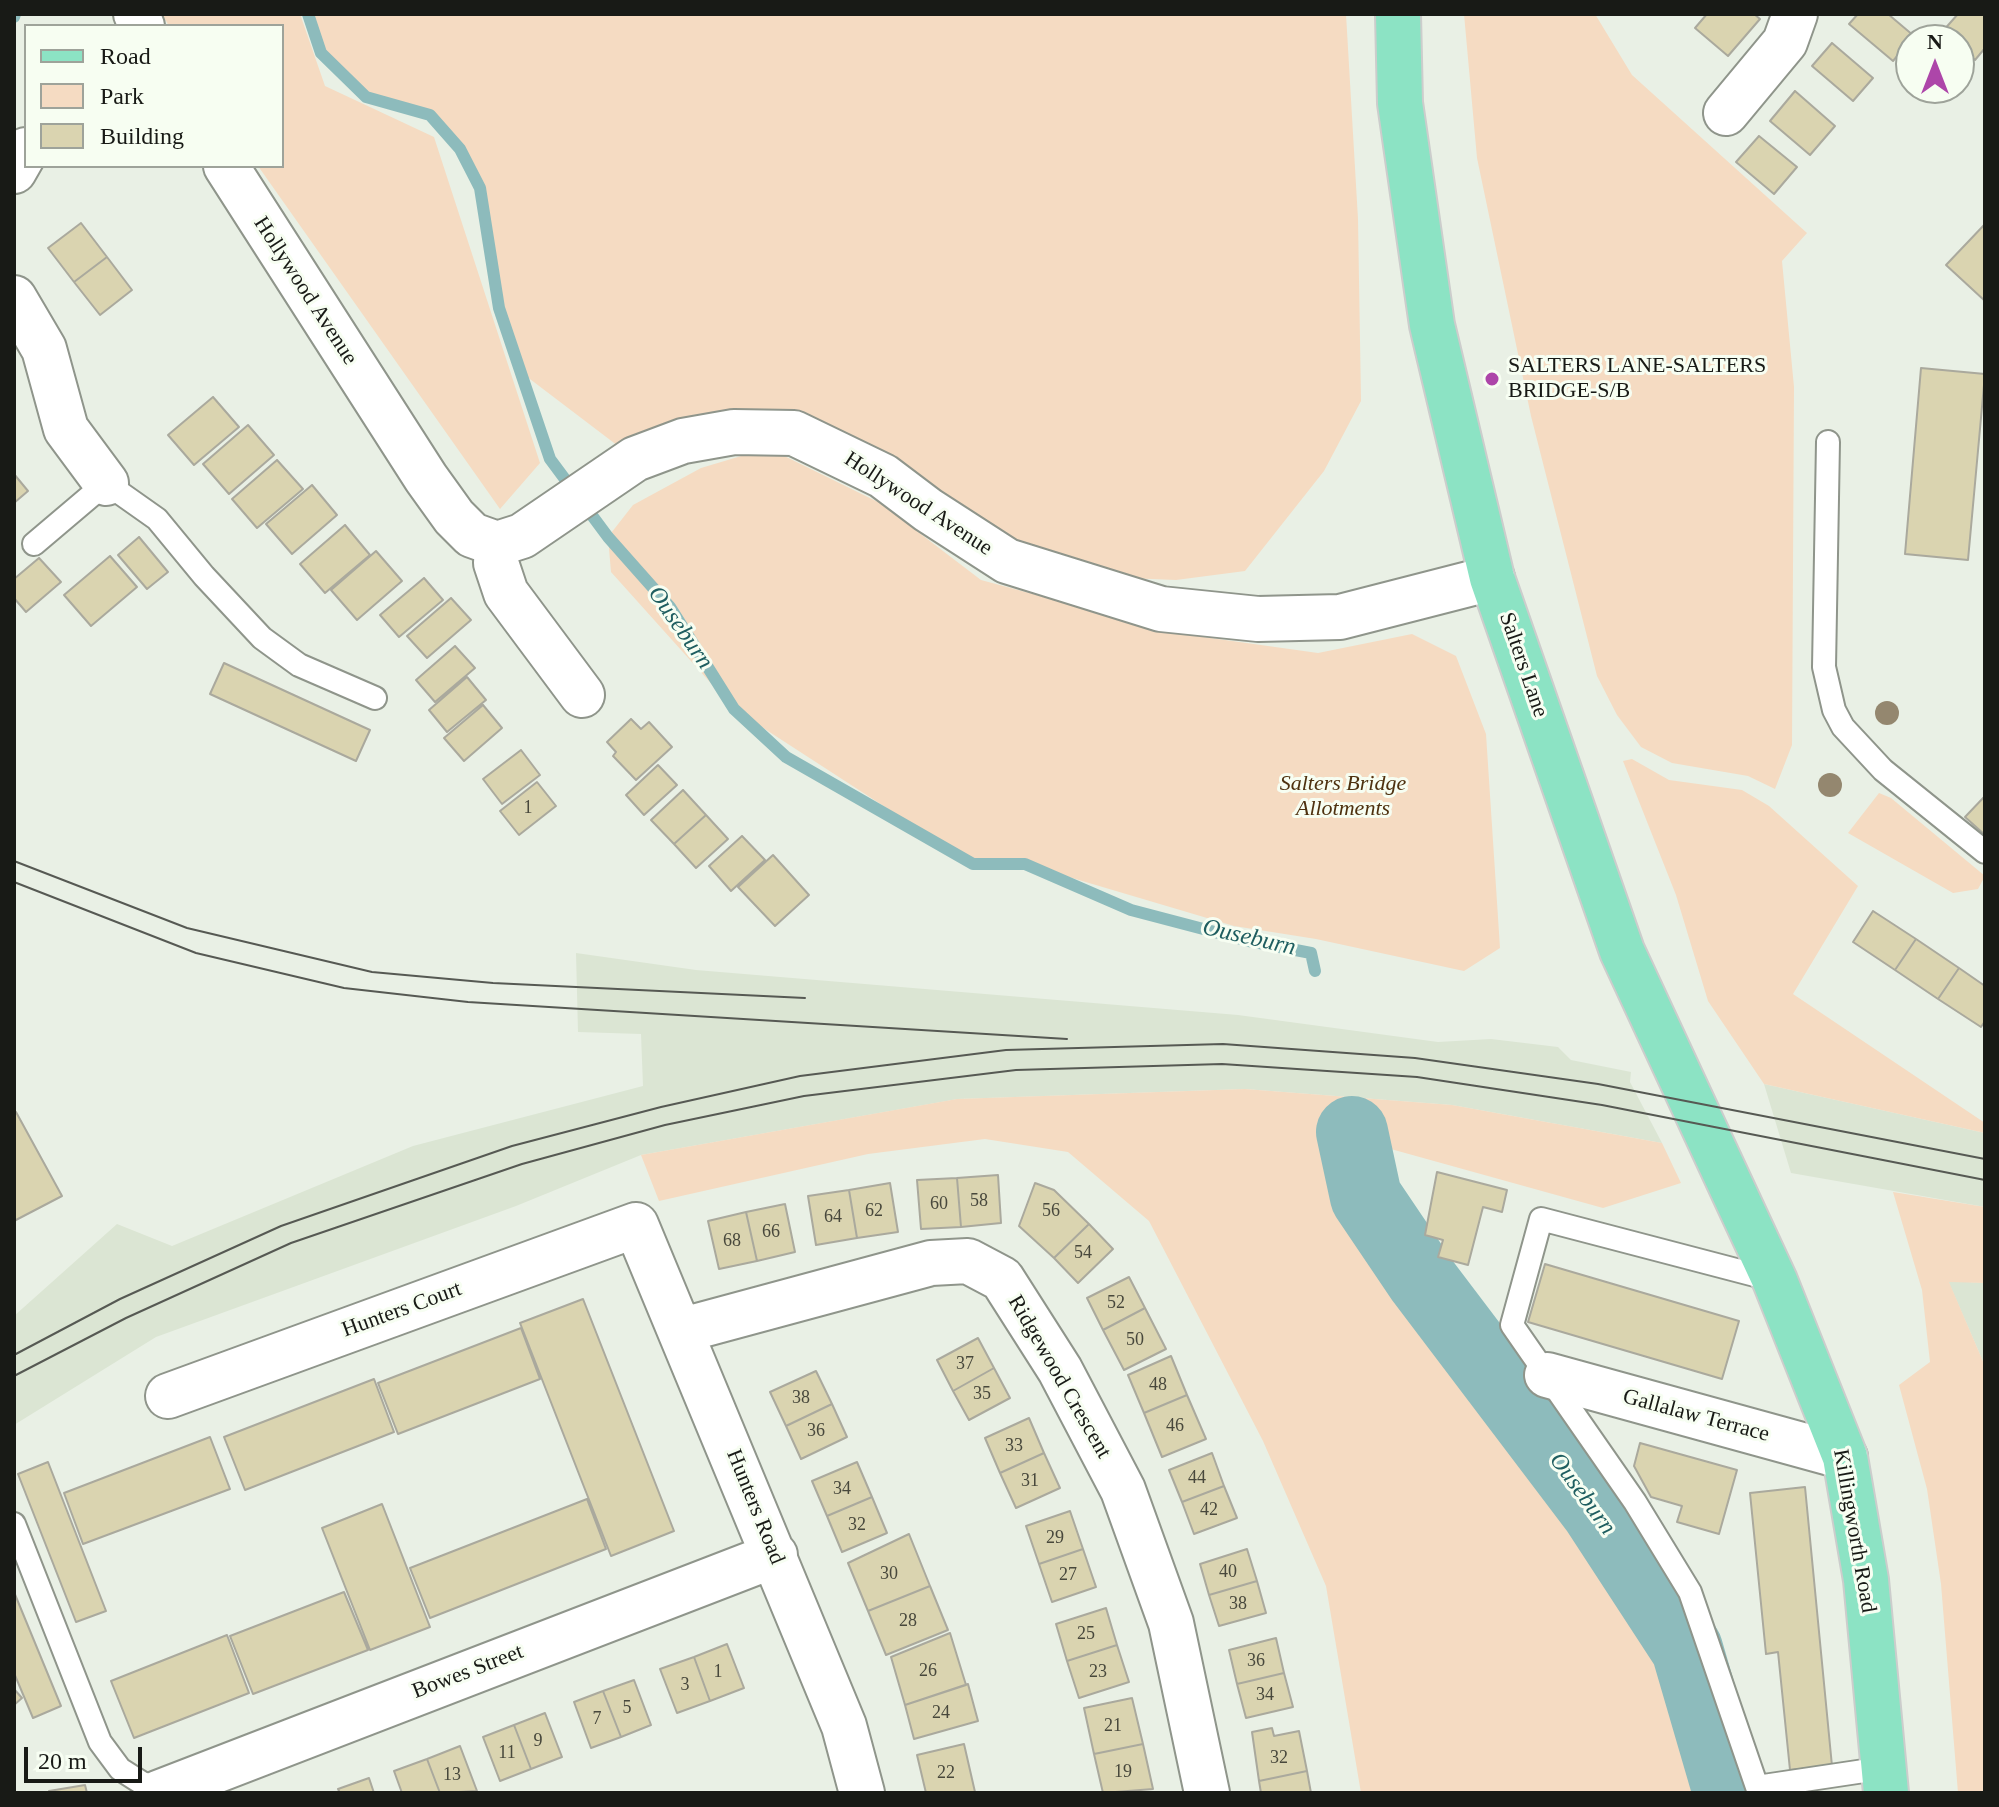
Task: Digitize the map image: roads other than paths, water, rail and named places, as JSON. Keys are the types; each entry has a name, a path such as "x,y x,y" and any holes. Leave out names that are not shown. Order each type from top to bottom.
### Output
{"main road":[{"name":"Salters Lane","path":"1398,14 1400,103 1432,325 1492,578 1622,951 1775,1281"},
{"name":"Killingworth Road","path":"1775,1281 1845,1457 1866,1580 1885,1781"}],"street":[{"path":"1726,113 1785,42 1795,14"},
{"path":"14,171 24,154"},
{"name":"Hollywood Avenue","path":"227,168 426,478 454,517 472,535 497,544 522,536 635,459 683,441 734,432 794,433 883,476 928,510 1007,561 1085,588 1161,609 1258,619 1340,617 1492,578"},
{"path":"14,298 44,349 66,429 106,483"},
{"path":"497,544 496,563 506,593 582,695"},
{"name":"Hunters Road","path":"636,1225 683,1330 844,1726 862,1793"},
{"name":"Hunters Court","path":"168,1396 636,1225"},
{"name":"Ridgewood Crescent","path":"683,1330 931,1263 968,1261 1002,1279 1060,1370 1123,1490 1171,1623 1207,1793"},
{"name":"Gallalaw Terrace","path":"1547,1375 1845,1457"},
{"name":"Bowes Street","path":"159,1791 775,1555"}],"lane":[{"path":"1828,442 1824,667 1834,710 1843,727 1883,770 1985,852"},
{"path":"34,544 106,483 157,519 204,576 262,638 299,665 375,698"},
{"path":"1775,1281 1541,1219 1512,1325 1635,1502 1690,1592 1757,1787 1885,1781"},
{"path":"14,1524 100,1742 120,1769 159,1791"}],"waterway":[{"name":"Ouseburn","path":"308,14 321,53 366,97 430,115 460,149 480,188 499,308 550,459 608,537 670,607 734,709 786,757 973,864 1025,864 1131,910 1249,941 1311,953 1315,971"},
{"name":"Ouseburn","path":"1352,1132 1366,1197 1422,1280 1597,1511 1687,1649 1729,1793"}],"tram line":[{"path":"14,861 187,928 372,972 493,983 805,998"},
{"path":"14,882 196,953 344,988 468,1002 1067,1039"},
{"path":"14,1355 120,1299 281,1226 512,1146 661,1107 800,1076 1006,1050 1223,1044 1415,1058 1598,1084 1985,1159"},
{"path":"14,1376 126,1318 291,1243 522,1164 665,1125 804,1096 1016,1070 1222,1064 1417,1077 1602,1105 1985,1180"}],"place":[{"name":"SALTERS LANE-SALTERS BRIDGE-S/B","path":"1492,379"}],"park label":[{"name":"Salters Bridge Allotments","path":"1343,796"}]}
